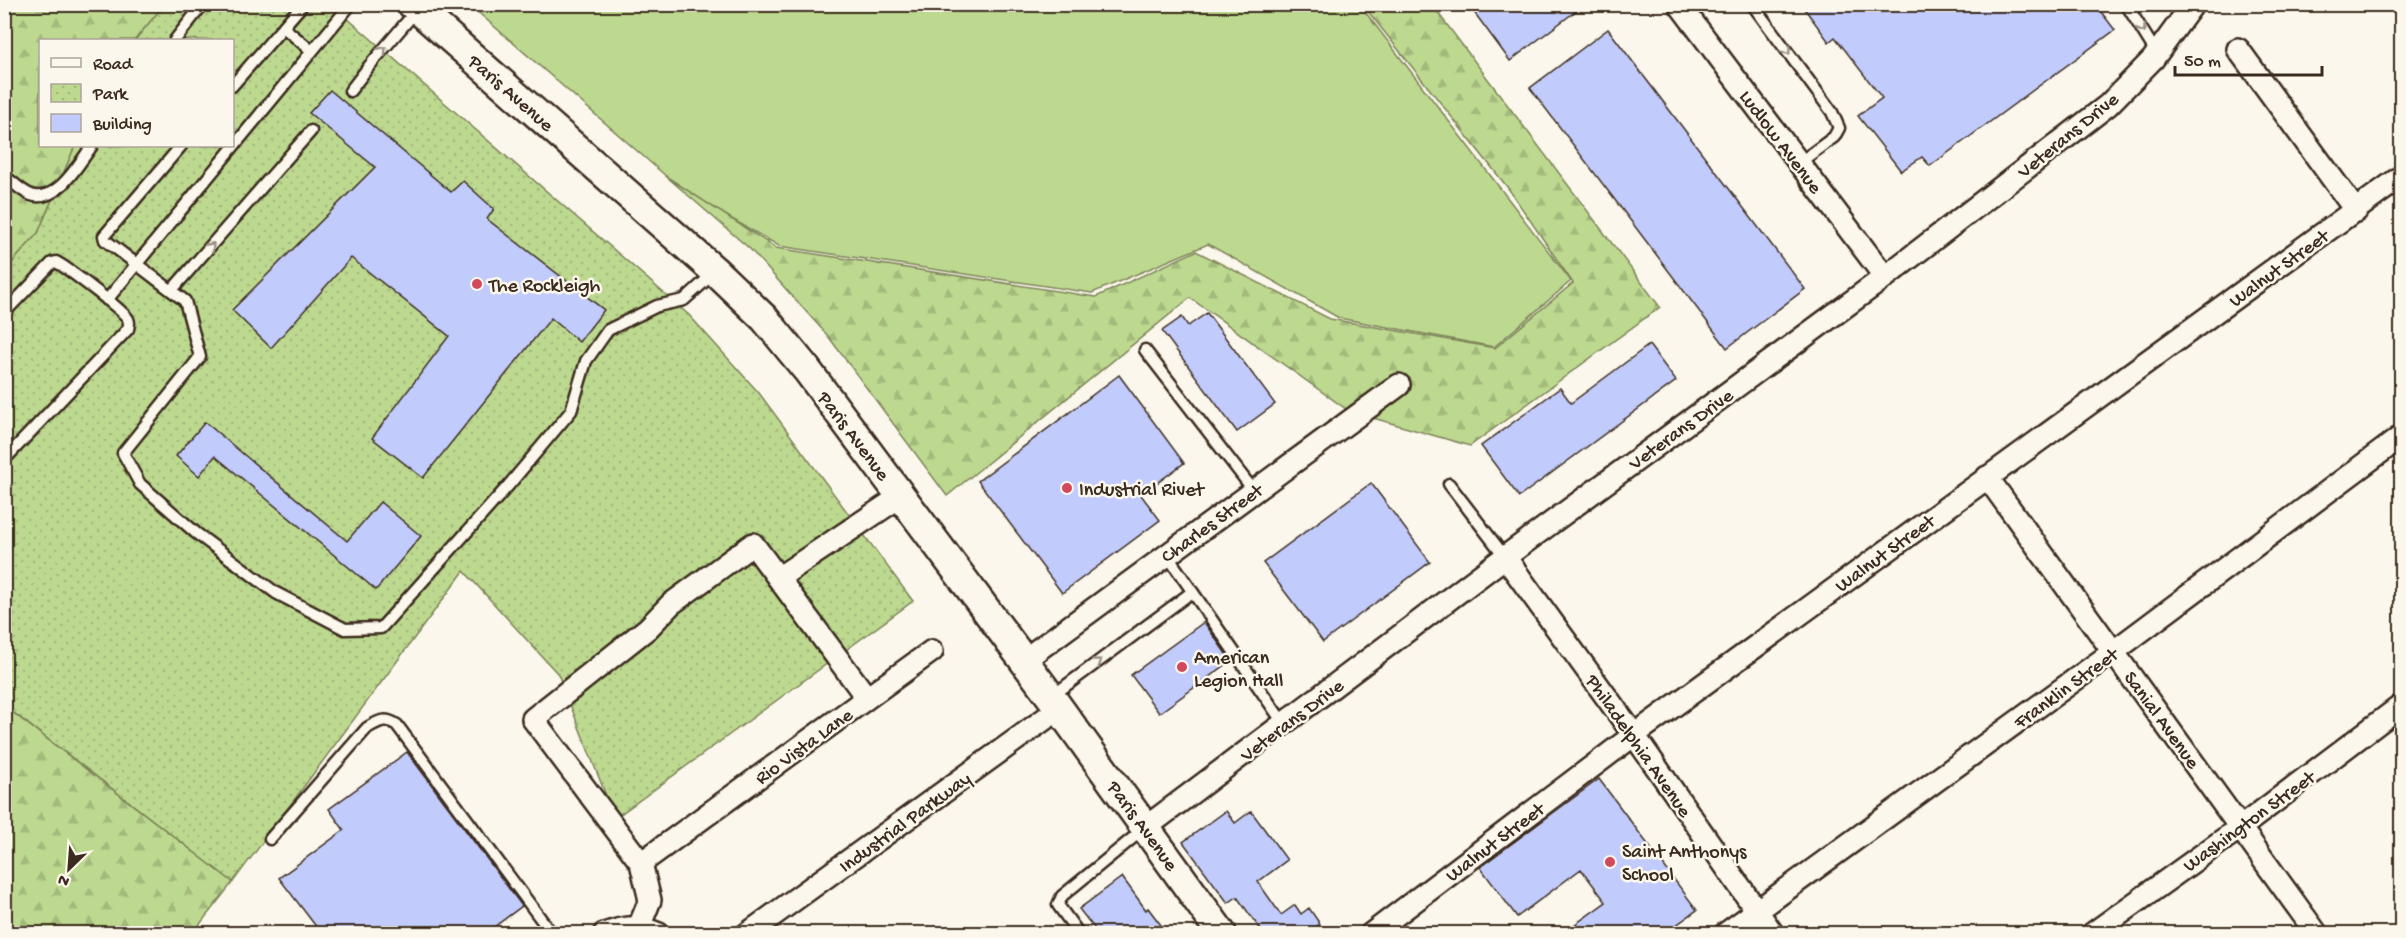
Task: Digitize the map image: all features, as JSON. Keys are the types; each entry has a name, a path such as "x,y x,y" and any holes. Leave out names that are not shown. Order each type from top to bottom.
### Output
{"street":[{"name":"Ludlow Avenue","path":"1679,4 1885,277"},
{"name":"Veterans Drive","path":"1145,828 1505,557 1885,277 2108,105 2157,54 2193,4"},
{"name":"Paris Avenue","path":"419,11 716,272 765,319 807,370 902,496 1222,933"},
{"path":"2238,49 2356,211"},
{"name":"Walnut Street","path":"1371,933 1634,735 2402,176"},
{"name":"Charles Street","path":"1024,660 1399,385"},
{"name":"Franklin Street","path":"1725,933 2113,652 2402,436"},
{"name":"Sanial Avenue","path":"1987,477 2317,933"},
{"path":"778,578 902,496"},
{"name":"Rio Vista Lane","path":"753,544 778,578 867,698 641,863 533,719 648,628 671,604 753,544"},
{"name":"Philadelphia Avenue","path":"1505,557 1773,933"},
{"path":"867,698 932,651"},
{"name":"Industrial Parkway","path":"747,933 1055,702"},
{"name":"Washington Street","path":"2092,933 2241,827 2402,705"},
{"path":"604,933 624,927 649,930 650,900 641,863"}],"lane":[{"path":"176,39 203,4"},
{"path":"234,84 303,4"},
{"path":"234,145 351,4"},
{"path":"1752,4 1832,112 1839,128 1834,137 1799,163"},
{"path":"2126,4 2157,54"},
{"path":"350,92 370,65 419,11"},
{"path":"283,27 312,51"},
{"path":"172,290 311,131"},
{"path":"4,176 33,196 51,195 91,147"},
{"path":"180,147 104,236 105,240 185,301 200,357 123,453 140,484 196,533 276,593 345,629 381,628 508,486 571,411 586,361 608,330 657,306 684,300 716,272"},
{"path":"106,300 232,147"},
{"path":"4,313 52,263 56,262 128,319 128,329 4,460"},
{"path":"1145,350 1254,491"},
{"path":"1449,484 1505,557"},
{"path":"1167,555 1284,724"},
{"path":"1055,702 1192,592"},
{"path":"270,839 367,728 381,720 391,721 397,725 552,933"},
{"path":"1079,933 1058,905 1062,896 1145,828"}],"green space":[{"path":"473,4 1360,5 1571,281 1494,347 1339,318 1208,244 1092,293 779,246 718,211 667,177 472,7"},
{"path":"5,5 164,5 136,39 39,39 39,147 75,147 38,233 5,271"},
{"path":"164,5 332,5 689,315 759,393 913,601 615,818 558,674 464,571 233,882 5,706 5,271 38,233 75,147 234,147 234,39 136,39"},
{"path":"1363,5 1432,5 1660,307 1470,446 1349,411 1190,298 947,496 828,336 750,249 667,177 776,248 1096,297 1196,251 1330,319 1495,348 1573,283 1508,188"},
{"path":"4,706 233,882 193,933 5,933"}],"building":[{"path":"1468,4 1585,4 1510,61"},
{"path":"1801,4 2095,4 2115,30 1930,166 1922,157 1901,171 1858,116 1882,98 1835,37 1829,42"},
{"path":"1608,29 1805,289 1727,348 1530,88"},
{"name":"The Rockleigh","path":"330,90 451,192 463,181 494,209 487,219 604,310 579,342 551,318 423,478 372,438 449,336 351,258 271,348 232,310 375,167 309,113"},
{"path":"1207,313 1275,404 1237,432 1162,331 1182,317 1188,326"},
{"path":"1649,345 1676,381 1519,497 1481,446 1560,388 1571,403"},
{"name":"Industrial Rivet","path":"1119,375 1184,463 1141,495 1160,520 1062,593 978,481"},
{"path":"205,422 347,541 380,502 421,536 376,590 215,456 199,476 176,456"},
{"path":"1371,483 1430,562 1323,642 1263,563"},
{"name":"American Legion Hall","path":"1204,622 1231,661 1159,713 1131,675"},
{"path":"407,752 522,906 486,933 321,933 279,878 344,830 329,809"},
{"path":"1599,779 1697,910 1665,933 1563,933 1606,902 1581,869 1517,917 1480,867"},
{"path":"1226,811 1235,823 1251,811 1287,860 1258,882 1281,915 1295,905 1301,914 1309,908 1320,924 1307,933 1263,933 1237,897 1228,903 1183,842"},
{"path":"1122,877 1146,910 1148,908 1167,933 1098,933 1079,909"}],"place":[{"name":"The Rockleigh","path":"477,284"},
{"name":"Industrial Rivet","path":"1067,488"},
{"name":"American Legion Hall","path":"1182,667"},
{"name":"Saint Anthonys School","path":"1610,862"}]}
